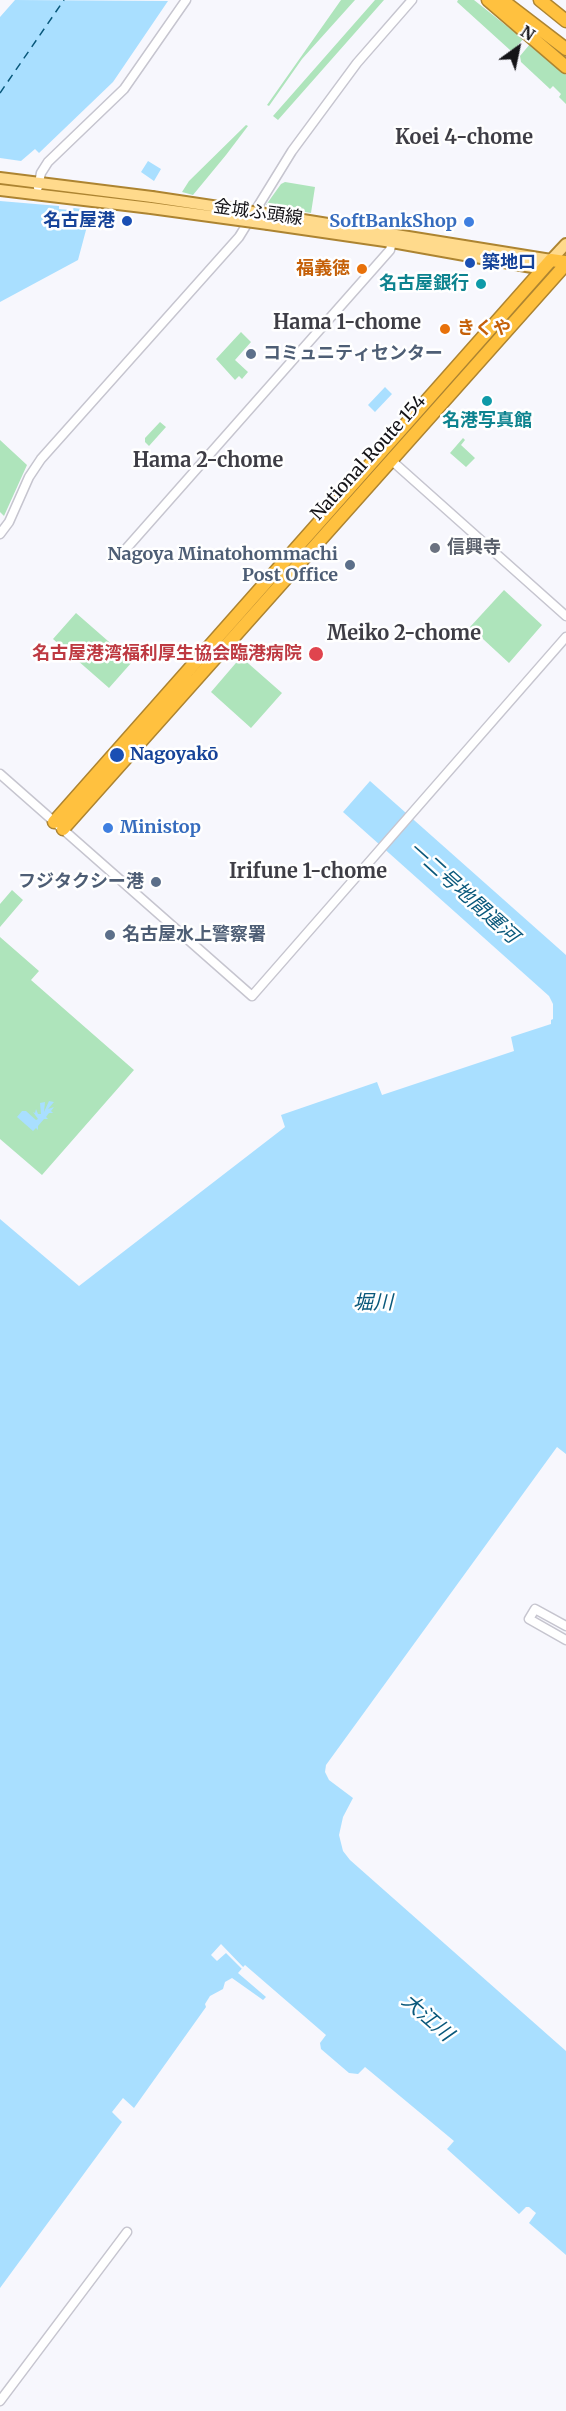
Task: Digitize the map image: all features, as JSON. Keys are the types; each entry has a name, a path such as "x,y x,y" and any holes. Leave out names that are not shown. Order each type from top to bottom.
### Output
{"highway":[{"path":"488,0 566,67"},
{"path":"502,0 566,49"},
{"path":"515,0 566,38"},
{"path":"540,0 566,21"},
{"name":"National Route 154","path":"547,264 564,268 391,460 59,826 547,264"}],"main road":[{"name":"金城ふ頭線","path":"2,178 38,188 270,219 547,264"},
{"name":"金城ふ頭線","path":"0,190 38,188"},
{"name":"金城ふ頭線","path":"270,219 392,242 547,264"},
{"path":"547,264 566,244"}],"street":[{"path":"38,188 41,173 48,162 124,89 186,0"},
{"path":"0,534 9,522 29,477 41,459 239,237 292,151 357,63 412,0"},
{"path":"125,550 390,250 392,242"},
{"path":"391,460 566,616"},
{"path":"0,774 252,996 566,637"},
{"path":"566,1626 535,1609 529,1619 566,1640"},
{"path":"0,2401 127,2232"}],"green space":[{"path":"341,0 355,0 302,59 269,106 267,105"},
{"path":"375,0 384,0 278,120 273,116"},
{"path":"458,0 474,0 523,39 514,50 510,50 457,2"},
{"path":"530,44 566,75 566,104 559,97 561,94 553,86 550,89 521,62 520,56"},
{"path":"246,125 248,126 193,195 182,192 189,181"},
{"path":"285,182 315,187 311,213 266,205 281,184"},
{"path":"241,332 251,342 235,360 248,372 242,379 239,376 235,380 216,359"},
{"path":"160,422 166,427 149,446 145,438"},
{"path":"463,438 465,440 461,445 475,458 466,467 450,453"},
{"path":"0,440 27,465 4,516 0,512"},
{"path":"504,590 542,625 509,663 470,627"},
{"path":"76,613 132,662 109,688 53,639"},
{"path":"241,657 282,693 251,728 211,692"},
{"path":"12,890 23,900 0,927 0,904"},
{"path":"0,937 39,971 31,980 134,1070 42,1175 0,1139"}],"water":[{"path":"15,0 168,1 113,82 39,153 35,149 21,161 0,158 0,17"},
{"path":"148,161 161,169 154,181 141,172"},
{"path":"0,201 59,206 59,209 82,209 83,214 90,215 78,260 0,302"},
{"path":"385,387 392,394 375,412 368,405"},
{"path":"370,781 566,955 566,1454 557,1447 326,1765 325,1772 329,1780 353,1798 343,1817 339,1835 343,1851 350,1860 566,2051 566,2255 529,2223 536,2213 526,2207 519,2214 447,2149 454,2141 365,2067 358,2074 349,2073 321,2049 320,2043 326,2035 245,1965 238,1973 266,1997 263,2000 232,1978 225,1982 223,1989 210,1996 205,2004 206,2007 134,2108 123,2098 112,2112 122,2122 0,2288 0,1219 79,1286 285,1127 281,1115 377,1082 382,1095 514,1051 511,1037 551,1024 553,1004 549,996 343,812"},
{"path":"49,1101 54,1102 48,1109 54,1107 51,1111 53,1113 49,1113 46,1117 48,1119 44,1119 38,1126 38,1130 36,1128 33,1131 17,1117 22,1111 26,1111 36,1120 38,1119 33,1112 35,1113 36,1109 38,1114 41,1114 40,1103 45,1102 44,1112"}],"pier":[{"path":"221,1944 245,1969 243,1970 226,1953 217,1961 211,1955"}],"ferry route":[{"path":"0,93 64,0"}],"place":[{"name":"名古屋港","path":"127,221"},
{"name":"SoftBankShop","path":"469,222"},
{"name":"築地口","path":"470,263"},
{"name":"福義徳","path":"362,269"},
{"name":"名古屋銀行","path":"481,284"},
{"name":"きくや","path":"445,329"},
{"name":"コミュニティセンター","path":"251,354"},
{"name":"名港写真館","path":"487,401"},
{"name":"信興寺","path":"435,548"},
{"name":"Nagoya Minatohommachi Post Office","path":"350,565"},
{"name":"名古屋港湾福利厚生協会臨港病院","path":"316,654"},
{"name":"Nagoyakō","path":"117,755"},
{"name":"Ministop","path":"108,828"},
{"name":"フジタクシー港","path":"156,882"},
{"name":"名古屋水上警察署","path":"110,935"}],"district":[{"name":"Koei 4-chome","path":"464,138"},
{"name":"Hama 1-chome","path":"347,323"},
{"name":"Hama 2-chome","path":"208,461"},
{"name":"Meiko 2-chome","path":"404,634"},
{"name":"Irifune 1-chome","path":"308,872"}],"water label":[{"name":"一二号地間運河","path":"463,893"},
{"name":"堀川","path":"373,1303"},
{"name":"大江川","path":"427,2018"}]}
